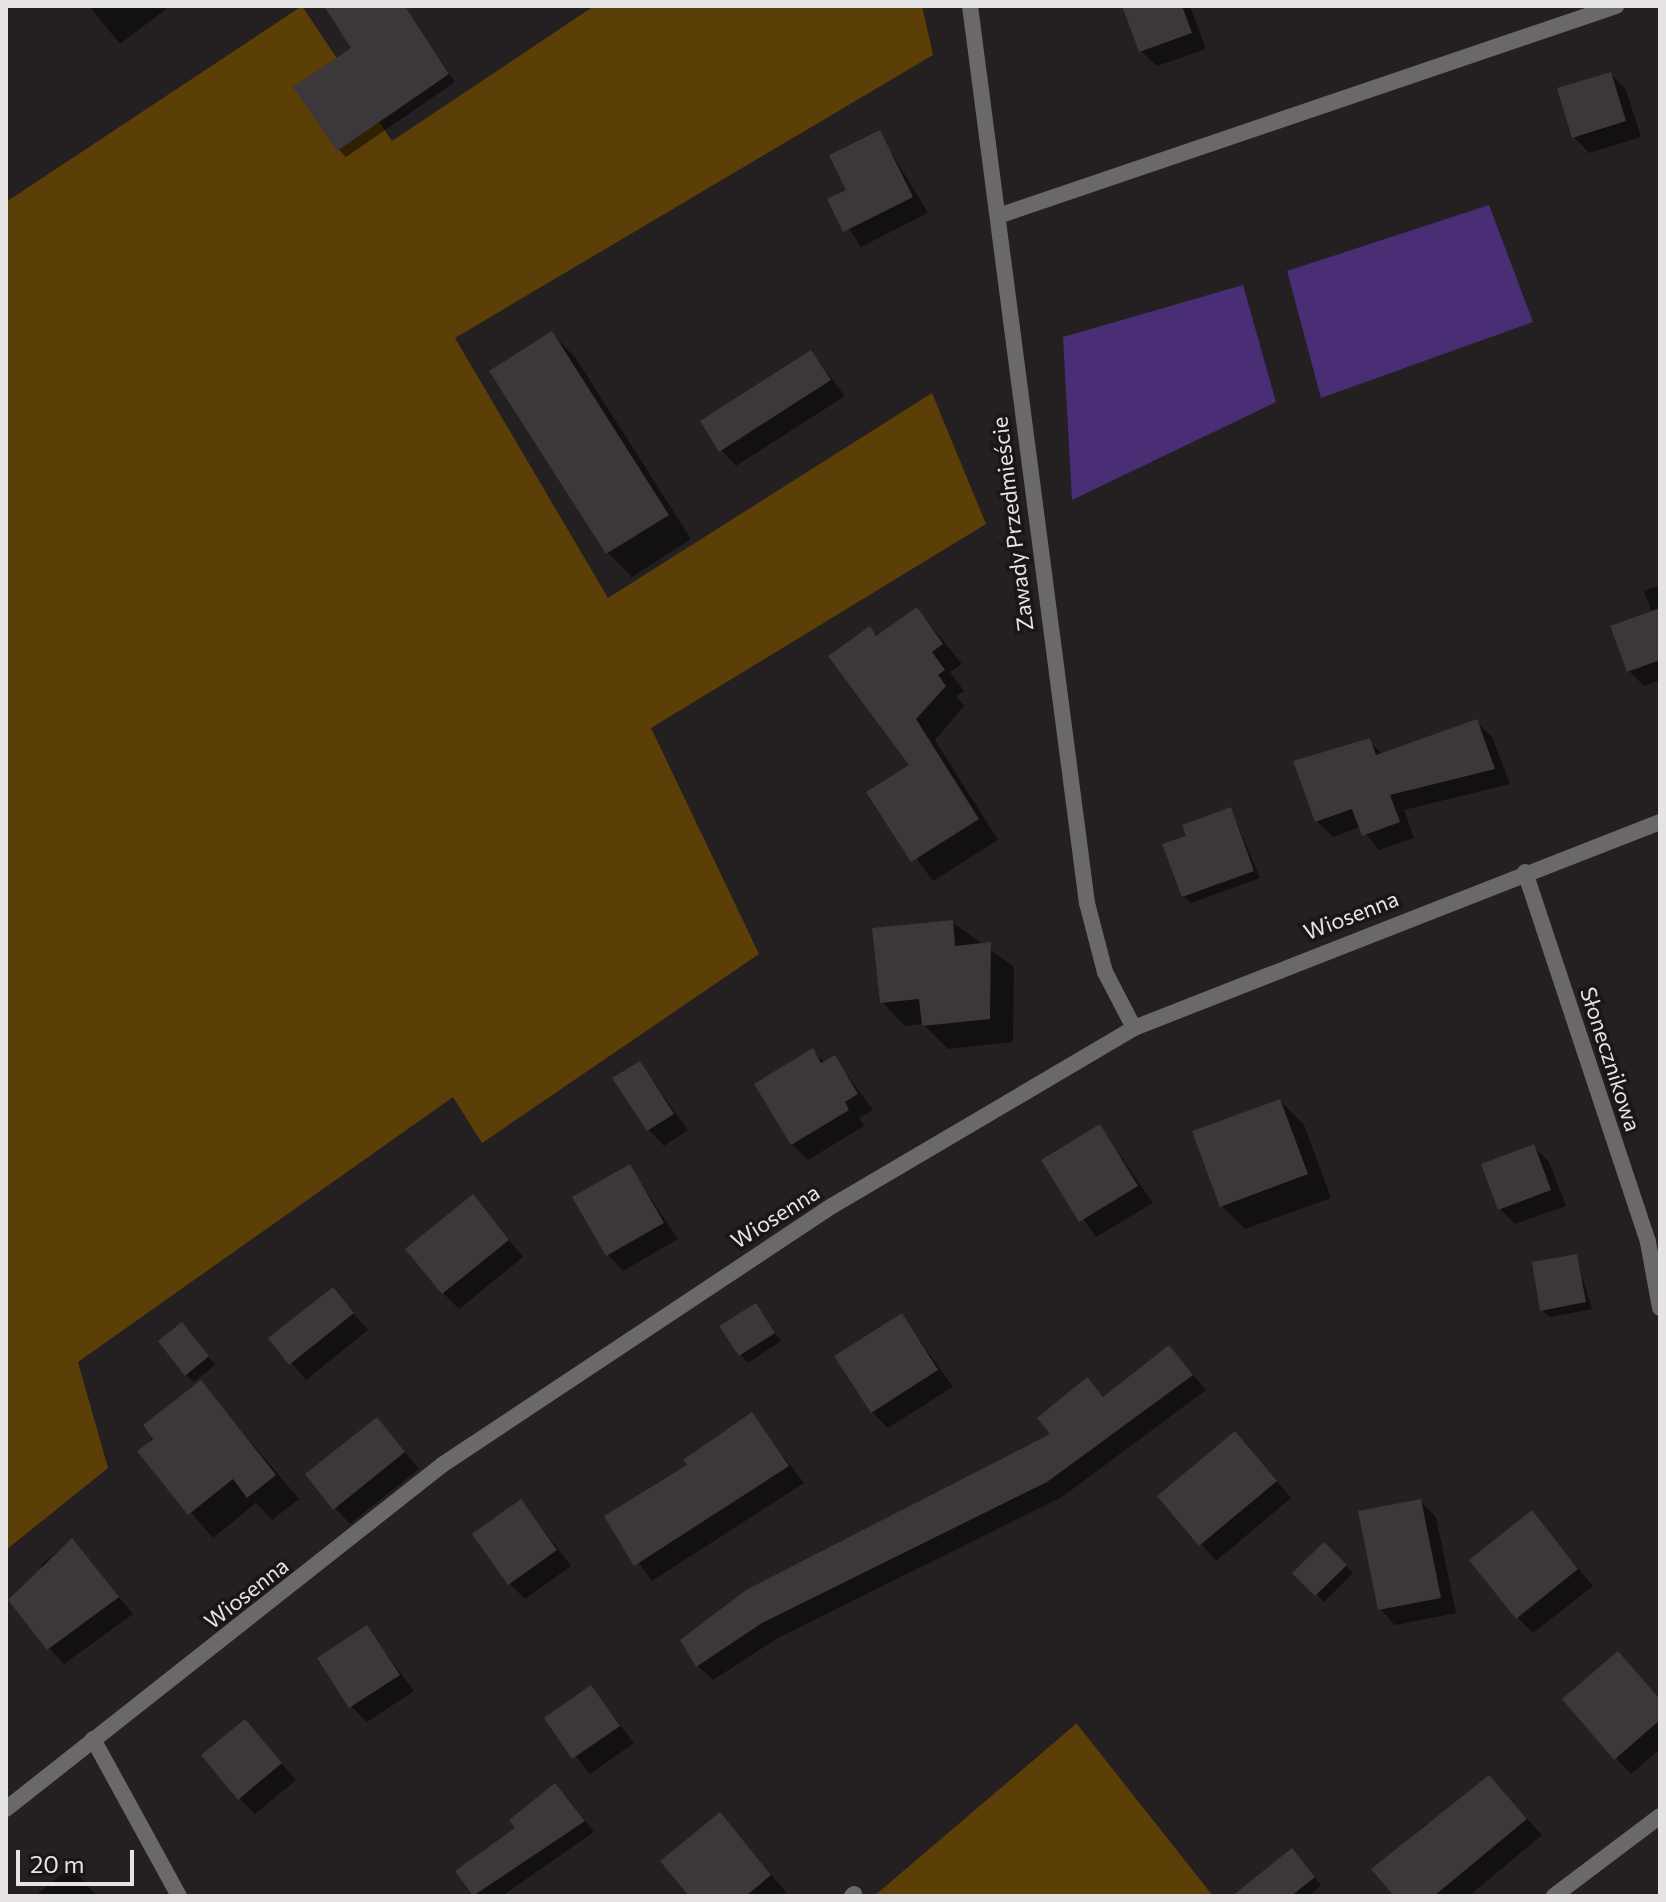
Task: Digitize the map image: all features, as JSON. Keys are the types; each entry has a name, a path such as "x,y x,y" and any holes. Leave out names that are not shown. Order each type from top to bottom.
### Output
{"street":[{"name":"Zawady Przedmieście","path":"970,6 998,216 1040,584 1087,903 1105,972 1134,1028"},
{"path":"998,216 1616,6"},
{"name":"Wiosenna","path":"6,1809 442,1465 640,1327 1134,1028 1525,872 1660,822"},
{"name":"Słonecznikowa","path":"1525,872 1648,1242 1660,1308"},
{"path":"93,1739 179,1896"},
{"path":"1554,1896 1660,1816"}],"shaded area":[{"path":"302,6 392,141 594,6 922,6 933,55 455,338 608,598 932,393 986,524 651,728 759,954 482,1143 453,1097 78,1362 108,1468 6,1550 6,202"},
{"path":"1489,205 1533,322 1321,398 1287,271"},
{"path":"1243,285 1276,402 1072,500 1063,337"},
{"path":"1076,1724 1213,1896 874,1896"}],"building":[{"path":"324,6 405,6 449,74 337,151 293,87 351,48"},
{"path":"1122,6 1182,6 1192,33 1139,52"},
{"path":"1611,72 1626,121 1572,138 1557,88"},
{"path":"880,130 913,197 843,232 827,199 846,190 829,155"},
{"path":"552,331 669,515 606,554 489,371"},
{"path":"811,350 831,380 719,452 700,421"},
{"path":"917,607 943,644 932,652 945,670 938,675 946,686 916,719 979,819 911,862 866,792 909,765 828,656 870,626 876,636"},
{"path":"1660,608 1660,660 1627,672 1610,626"},
{"path":"1477,719 1495,769 1390,795 1400,822 1362,836 1352,809 1315,822 1293,761 1370,738 1376,755"},
{"path":"1231,807 1254,871 1182,897 1162,844 1186,836 1182,825"},
{"path":"953,920 955,946 991,942 990,1019 922,1026 919,999 880,1003 872,928"},
{"path":"813,1048 821,1063 835,1055 858,1094 845,1102 849,1110 791,1145 754,1084"},
{"path":"640,1061 674,1114 647,1131 612,1078"},
{"path":"1280,1099 1308,1174 1220,1207 1192,1131"},
{"path":"1100,1124 1138,1186 1079,1222 1041,1160"},
{"path":"1534,1144 1551,1190 1498,1210 1481,1164"},
{"path":"630,1164 664,1223 606,1256 572,1197"},
{"path":"473,1194 509,1240 442,1294 405,1249"},
{"path":"1577,1254 1586,1302 1540,1311 1532,1262"},
{"path":"333,1287 354,1313 289,1365 268,1338"},
{"path":"756,1303 775,1333 739,1356 719,1326"},
{"path":"902,1313 938,1370 871,1413 834,1356"},
{"path":"182,1322 209,1356 185,1376 158,1341"},
{"path":"1169,1345 1193,1375 1047,1482 762,1623 696,1667 680,1640 746,1590 1050,1434 1037,1418 1087,1377 1103,1397"},
{"path":"201,1380 276,1475 247,1498 233,1479 188,1515 137,1451 153,1439 143,1425"},
{"path":"752,1412 789,1466 634,1566 604,1516 687,1465 683,1460"},
{"path":"377,1417 405,1452 333,1510 305,1474"},
{"path":"1235,1431 1277,1481 1199,1546 1157,1496"},
{"path":"521,1499 557,1550 508,1585 472,1534"},
{"path":"1421,1499 1441,1598 1378,1610 1358,1511"},
{"path":"1532,1510 1578,1569 1516,1619 1469,1560"},
{"path":"72,1538 119,1597 47,1650 8,1600"},
{"path":"1324,1542 1347,1565 1315,1596 1292,1573"},
{"path":"367,1625 400,1675 349,1708 317,1658"},
{"path":"1618,1651 1660,1699 1660,1720 1614,1760 1562,1699"},
{"path":"591,1685 620,1726 572,1759 544,1718"},
{"path":"245,1719 282,1763 238,1800 201,1755"},
{"path":"1489,1775 1527,1819 1434,1896 1394,1896 1371,1869"},
{"path":"555,1783 585,1821 473,1896 455,1871 515,1828 509,1820"},
{"path":"720,1812 771,1875 746,1896 689,1896 660,1861"},
{"path":"1292,1848 1315,1877 1291,1896 1232,1896"}]}
